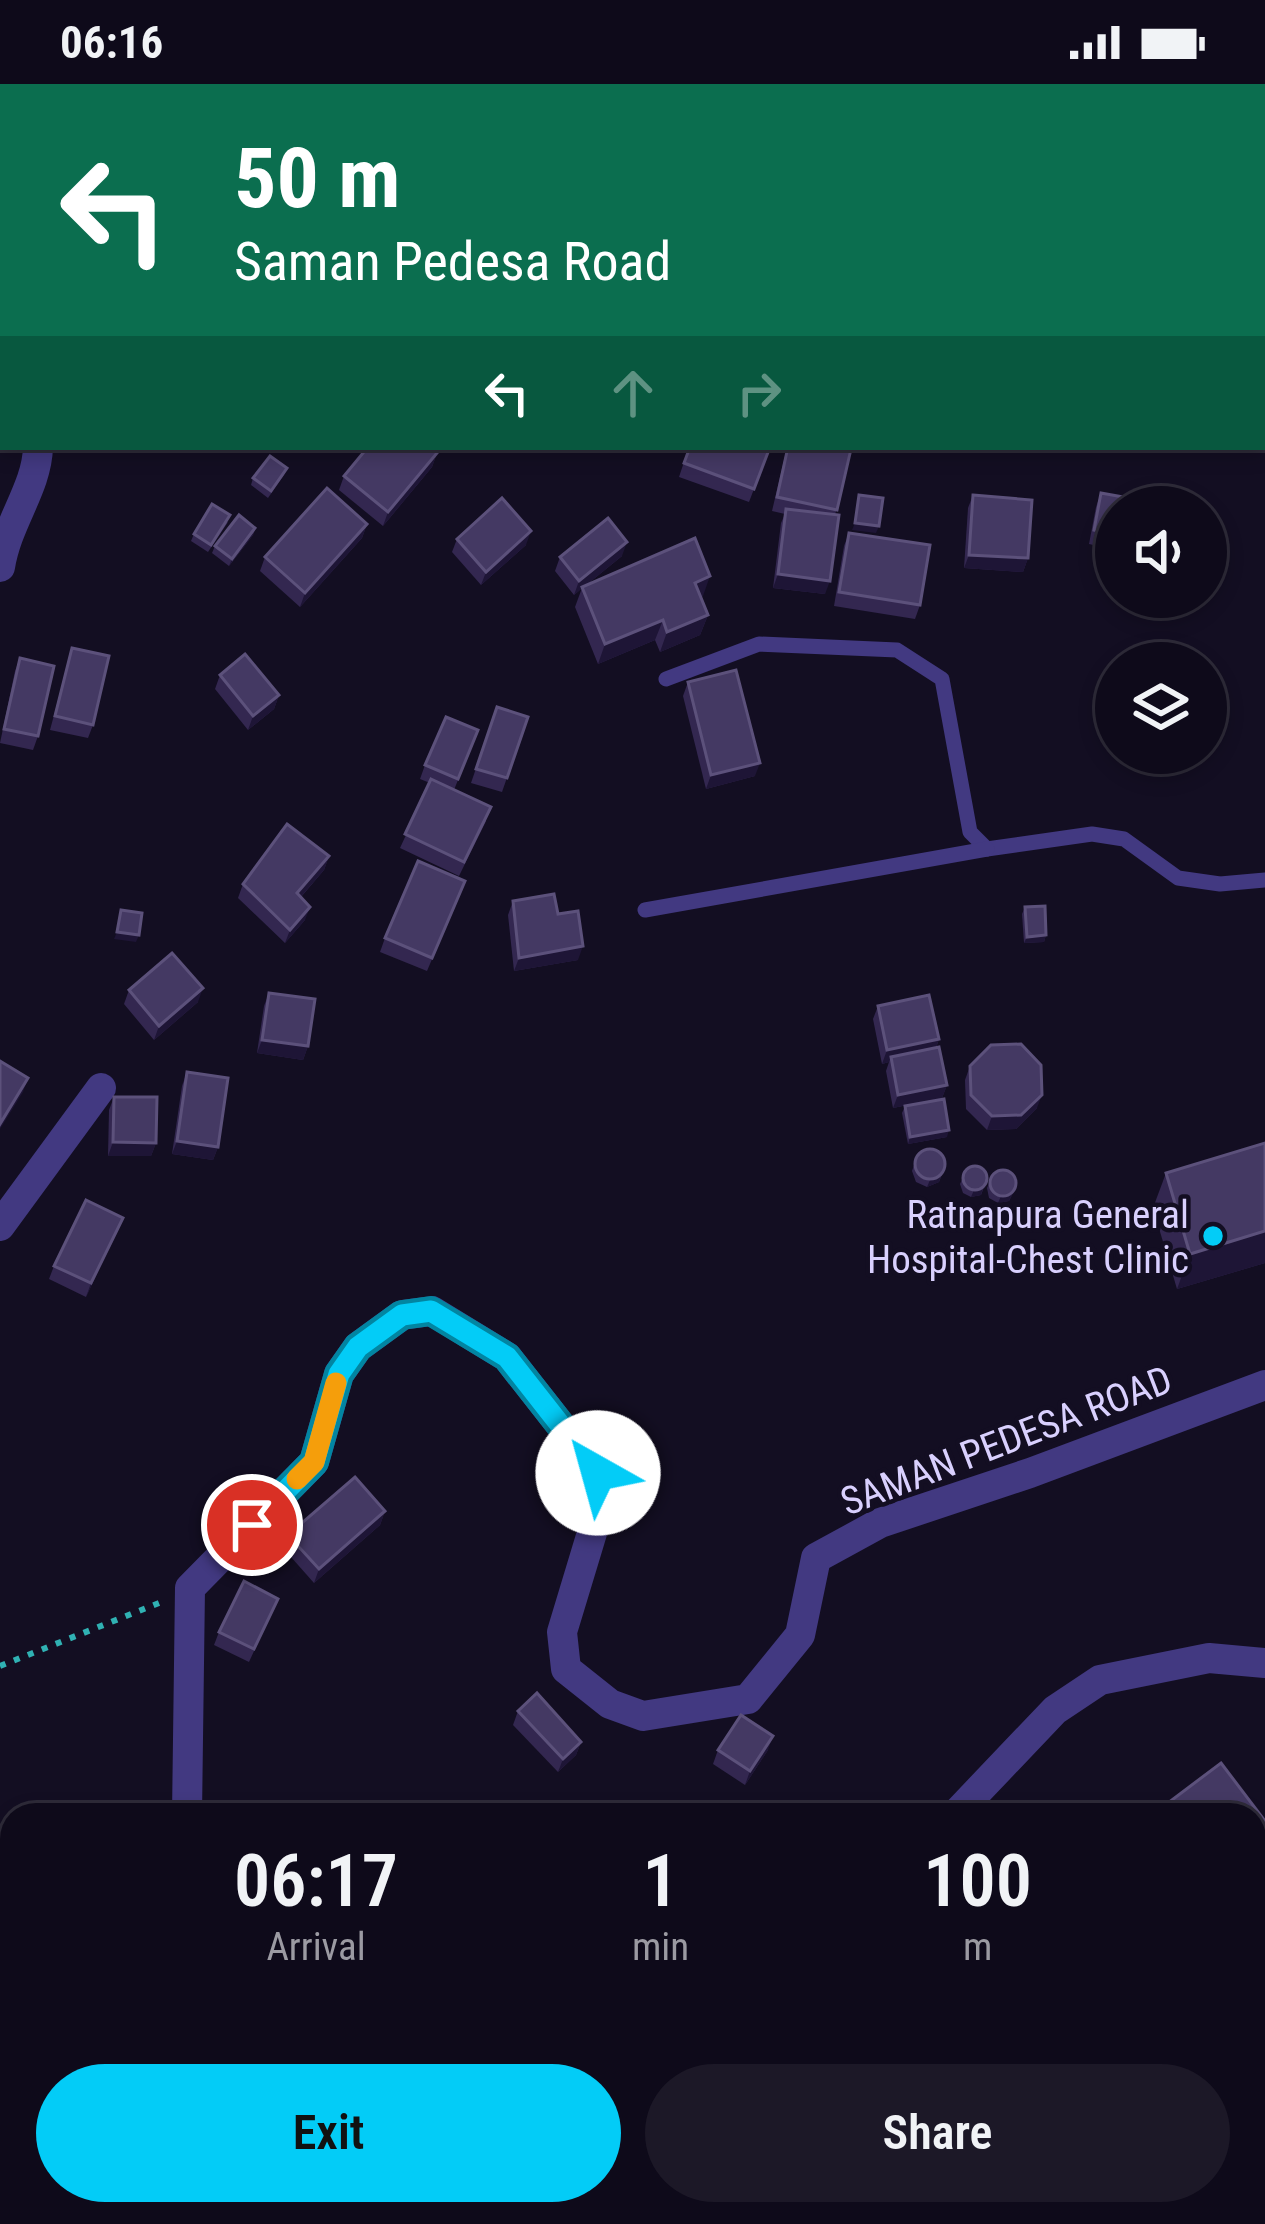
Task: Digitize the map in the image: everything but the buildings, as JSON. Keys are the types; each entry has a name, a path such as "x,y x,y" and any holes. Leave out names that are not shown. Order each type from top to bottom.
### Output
{"street":[{"path":"0,567 4,538 38,467 38,450"},
{"path":"0,1226 101,1088"},
{"name":"SAMAN PEDESA ROAD","path":"190,1588 314,1462 339,1374 358,1347 402,1315 431,1311 507,1357 598,1473 598,1514 562,1632 566,1669 610,1704 643,1716 748,1699 800,1635 816,1558 864,1532 1265,1385"},
{"path":"187,1803 190,1588"},
{"path":"966,1803 1055,1709 1100,1680 1209,1658 1265,1663"}],"lane":[{"path":"666,679 759,644 897,650 942,680 970,832 987,849"},
{"path":"645,910 1092,834 1124,839 1178,878 1220,884 1265,880"}],"path":[{"path":"0,1666 121,1621 190,1588"}],"slow traffic":[{"path":"297,1479 314,1462 336,1383"}],"place":[{"name":"Ratnapura General Hospital-Chest Clinic","path":"1213,1236"}],"route":[{"path":"252,1525 314,1462 339,1374 358,1347 402,1315 431,1311 507,1357 598,1473"}]}
